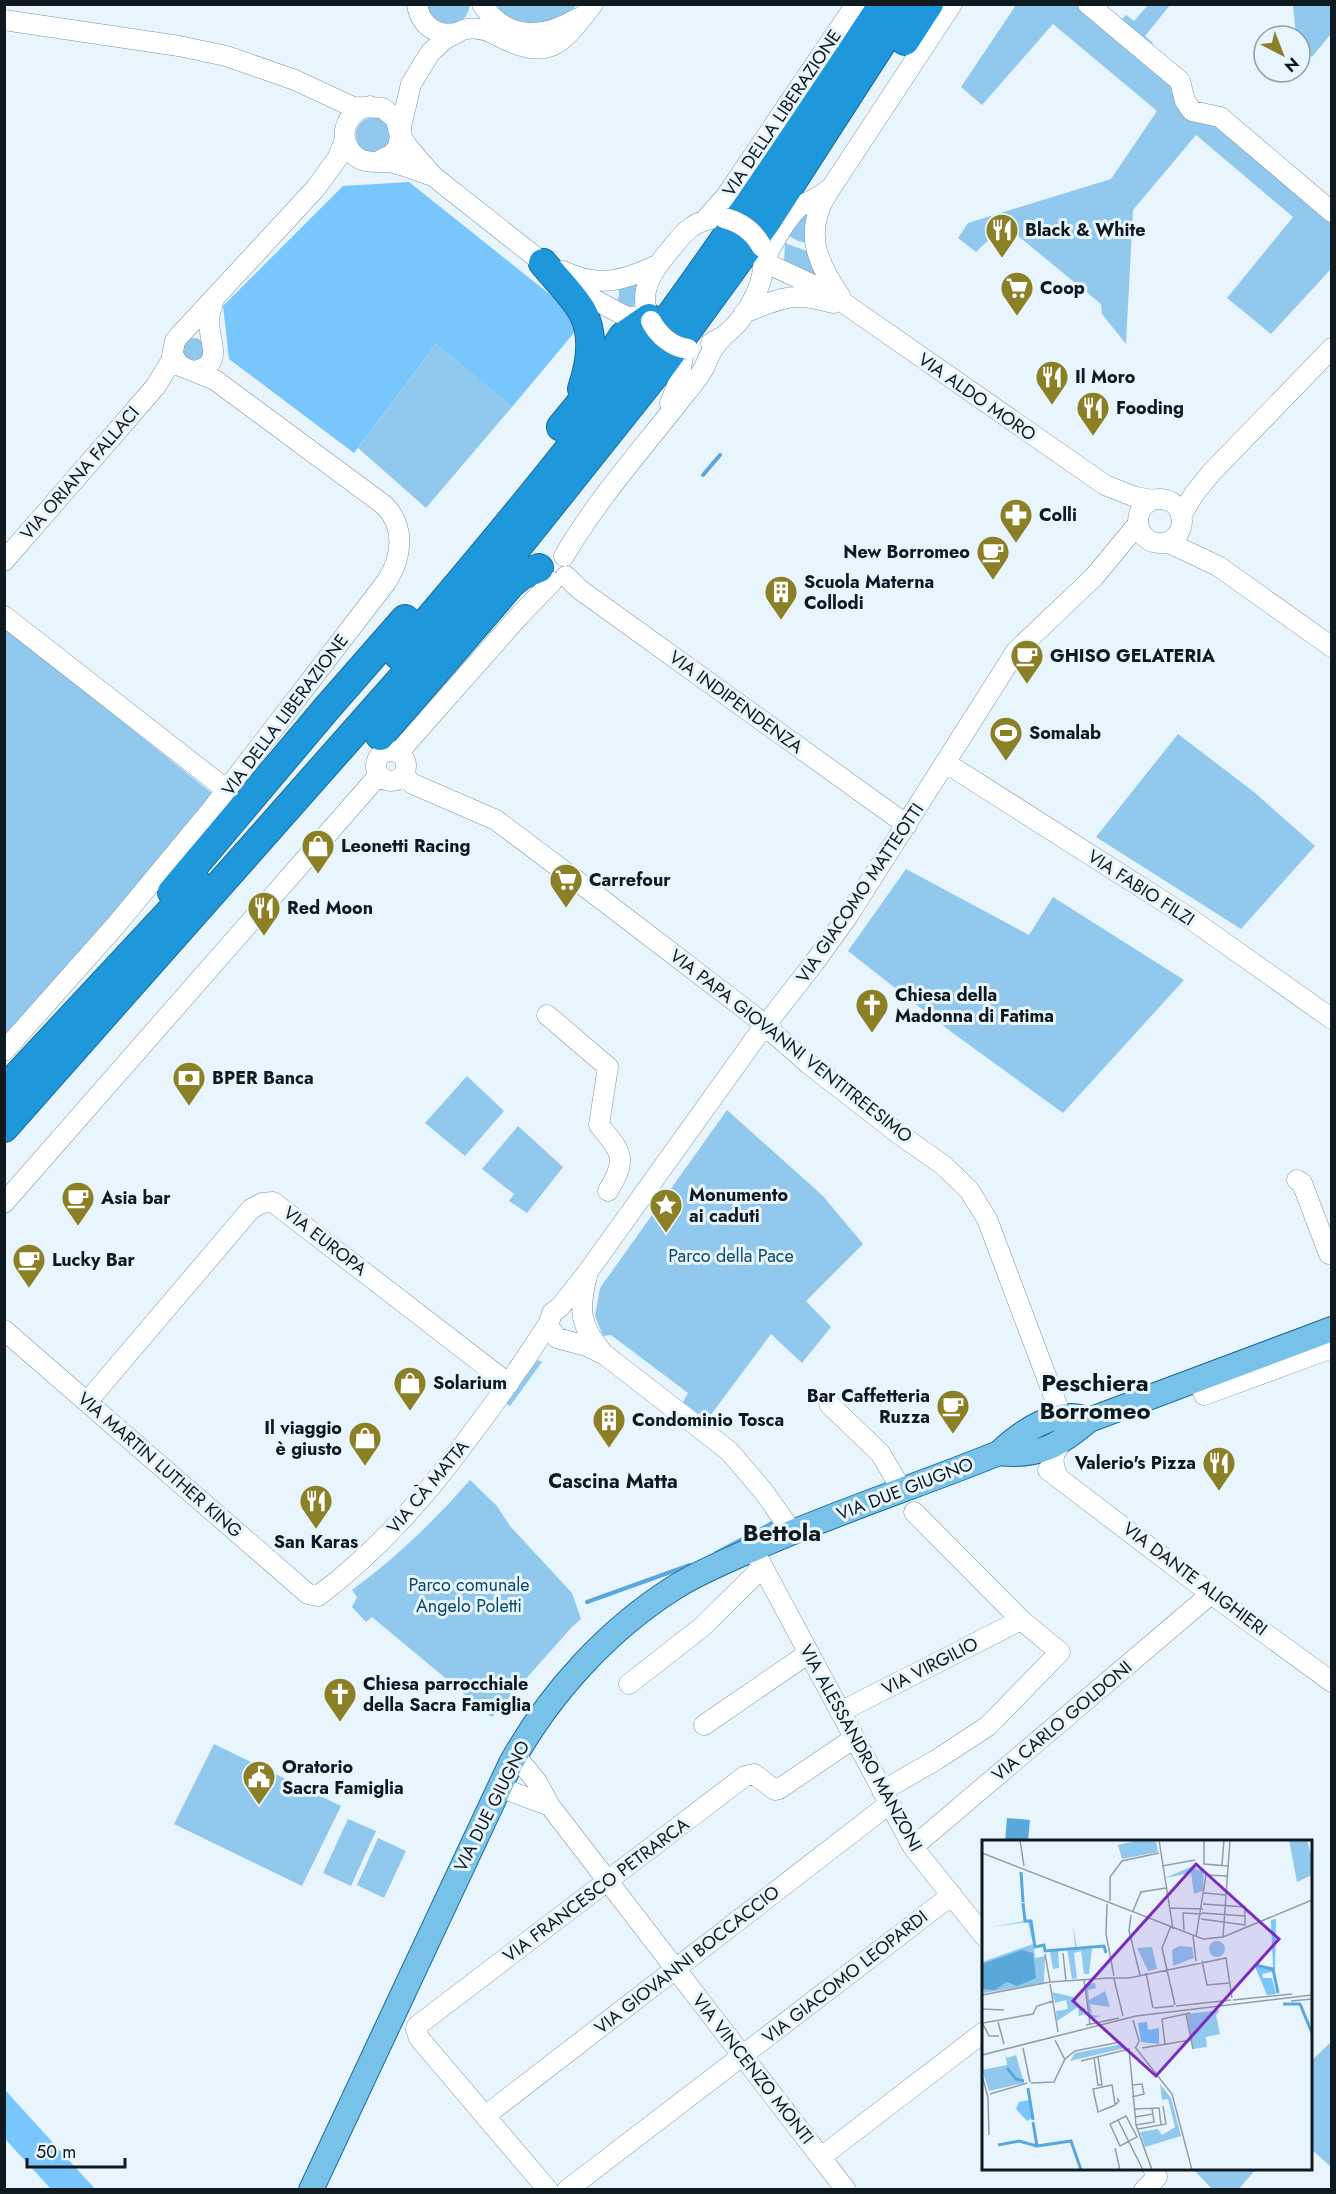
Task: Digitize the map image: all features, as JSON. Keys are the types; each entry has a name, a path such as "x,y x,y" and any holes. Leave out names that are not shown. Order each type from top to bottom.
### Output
{"highway":[{"path":"46,1063 498,537 612,395 747,208 883,4"},
{"path":"46,1063 512,554 658,371 767,221 907,4"},
{"path":"791,216 828,155 929,4"},
{"path":"543,263 582,311 586,323 590,349 589,368 575,410"},
{"path":"4,1128 46,1063 327,708 420,603 575,410 623,336 650,318"},
{"path":"4,1090 46,1063 160,967 342,769 381,735 511,584 522,575 552,568"}],"main road":[{"path":"1023,1445 1045,1450 1062,1428 1077,1417 1089,1419 1332,1329"},
{"name":"VIA DUE GIUGNO","path":"311,2190 515,1755 553,1699 584,1664 655,1601 707,1569 758,1558 792,1533 1023,1445"}],"street":[{"path":"315,189 342,172 387,158 396,150 411,84 423,63 441,42 461,31 475,18 480,4 500,24 515,31 530,33 546,32 576,20 591,8"},
{"name":"VIA DELLA LIBERAZIONE","path":"714,219 728,193 856,4"},
{"path":"850,308 825,273 816,248 814,232 817,218 832,185 952,4"},
{"path":"1088,4 1180,81 1185,101 1192,111 1220,117 1332,212"},
{"path":"417,11 438,33 449,34 478,28 490,31 524,48 545,49 566,38 591,8"},
{"path":"417,11 423,63"},
{"path":"4,20 200,50 242,61 295,80 353,107 380,107 390,112 398,122 407,146 432,176 580,292 618,314 627,317 650,318"},
{"path":"273,74 327,109 345,136 349,150 356,157 397,164 432,176"},
{"path":"215,297 209,315 213,349 206,366 184,365 175,341 184,332 215,297 315,189 337,159 351,116 358,110 393,98 411,84"},
{"path":"398,753 520,615 576,535 687,392 703,369 712,347 744,313 758,291 763,256 791,216 803,205 822,195 832,185"},
{"path":"723,337 706,345 682,350 661,335 650,318 645,302 646,287 657,265 694,224 714,219 735,221 756,237 763,256"},
{"name":"VIA ALDO MORO","path":"763,256 782,272 820,287 1105,485 1135,497 1157,499"},
{"path":"543,263 573,276 602,282 615,281 657,265"},
{"name":"VIA ALDO MORO","path":"744,313 779,299 797,296 814,297 850,308"},
{"path":"184,332 191,330 204,332 213,349"},
{"path":"1161,542 1176,536 1181,520 1198,488 1211,473 1332,348"},
{"name":"VIA DELLA LIBERAZIONE","path":"213,349 222,378 235,394"},
{"path":"663,420 679,381 682,350"},
{"name":"VIA DELLA LIBERAZIONE","path":"4,1052 116,925 227,790 387,581 398,558 400,545 395,518 384,505 235,394 208,376 184,365"},
{"name":"VIA ORIANA FALLACI","path":"4,561 156,386 168,368 184,365"},
{"path":"1211,473 1143,507 1137,523 1145,537 1218,566 1332,647"},
{"name":"VIA ALDO MORO","path":"1105,485 1137,523"},
{"path":"1157,499 1174,504 1181,520 1218,566"},
{"name":"VIA GIACOMO MATTEOTTI","path":"554,1315 587,1273 765,1025 826,948 907,825 1016,651 1094,577 1137,523"},
{"name":"VIA GIACOMO MATTEOTTI","path":"1094,577 1131,552 1161,542"},
{"name":"VIA INDIPENDENZA","path":"552,568 907,825"},
{"path":"4,616 227,790"},
{"path":"387,751 398,753 405,763 403,775 391,781 379,775 376,765 381,755 387,751"},
{"name":"VIA FABIO FILZI","path":"946,763 1188,917 1332,1019"},
{"path":"4,1203 379,775"},
{"name":"VIA PAPA GIOVANNI VENTITREESIMO","path":"403,775 413,784 496,820 765,1025 819,1072 899,1134 952,1172 978,1202 987,1219 1062,1428"},
{"path":"547,1015 608,1067 599,1125 619,1149 620,1164 619,1173 608,1191"},
{"path":"1297,1180 1302,1183 1329,1254 1332,1253"},
{"name":"VIA EUROPA","path":"87,1402 251,1209 262,1203 273,1202 509,1384"},
{"name":"VIA GIACOMO MATTEOTTI","path":"582,1319 582,1294 587,1273"},
{"path":"605,1355 592,1340 582,1319 571,1306 554,1315 552,1334 605,1355 718,1442 739,1461 792,1533"},
{"name":"VIA CÀ MATTA","path":"318,1596 381,1543 420,1502 524,1364 554,1315"},
{"path":"565,1340 579,1336 582,1319"},
{"name":"VIA MARTIN LUTHER KING","path":"4,1330 308,1594 318,1596"},
{"name":"VIA CÀ MATTA","path":"524,1364 565,1340"},
{"path":"1198,1378 1204,1395 1332,1348"},
{"path":"829,1404 880,1453 902,1490"},
{"path":"1058,1476 1053,1465 1053,1456 1062,1428"},
{"name":"VIA DANTE ALIGHIERI","path":"1023,1445 1058,1476 1211,1594 1332,1682"},
{"path":"764,1492 801,1516 823,1520"},
{"path":"914,1512 1021,1620"},
{"path":"629,1684 702,1627 758,1558"},
{"name":"VIA ALESSANDRO MANZONI","path":"758,1558 913,1847 982,1933"},
{"name":"VIA CARLO GOLDONI","path":"913,1847 1211,1594"},
{"name":"VIA VIRGILIO","path":"840,1712 1021,1620"},
{"name":"VIA GIOVANNI BOCCACCIO","path":"485,2116 675,1969 886,1798 936,1760 988,1726 1060,1652 1021,1620"},
{"path":"704,1725 808,1653"},
{"name":"VIA FRANCESCO PETRARCA","path":"485,2116 418,2038 416,2029 420,2022 745,1776 754,1774 770,1788 779,1789 854,1739"},
{"name":"VIA VINCENZO MONTI","path":"515,1755 537,1782 550,1806 846,2190"},
{"path":"499,1787 550,1806"},
{"name":"VIA GIACOMO LEOPARDI","path":"567,2190 952,1895"},
{"path":"821,2157 982,2034"},
{"path":"485,2116 548,2190"}],"green space":[{"path":"470,4 464,18 451,26 432,21 425,5"},
{"path":"497,5 577,5 559,19 536,25 513,21 504,15"},
{"path":"1016,5 1076,5 1174,85 1213,123 1331,220 1331,269 1271,334 1227,298 1293,217 1196,135 1133,210 1126,344 1102,314 1101,304 1007,227 1001,228 976,252 958,238 968,223 1111,179 1157,111 1053,24 982,105 961,87"},
{"path":"1148,5 1170,5 1145,36 1153,43 1149,45 1120,21 1126,15 1134,21"},
{"path":"1293,5 1331,5 1331,34 1312,57 1312,24 1295,24"},
{"path":"373,117 389,125 391,143 377,154 360,149 356,138 359,125"},
{"path":"809,210 810,244 789,236 792,229"},
{"path":"785,243 812,253 825,281 784,263"},
{"path":"644,276 636,302 629,313 615,306 619,288"},
{"path":"194,338 202,341 205,349 202,357 194,360 186,357 183,349 186,341"},
{"path":"436,344 512,407 426,508 358,448"},
{"path":"5,628 213,794 100,930 5,1038"},
{"path":"1178,734 1254,792 1315,846 1241,929 1096,837"},
{"path":"906,869 1029,935 1053,897 1184,980 1063,1113 950,1031 848,951"},
{"path":"467,1076 504,1111 465,1156 425,1123"},
{"name":"Parco della Pace","path":"727,1110 823,1196 863,1244 806,1301 831,1327 802,1363 771,1334 707,1420 683,1402 688,1393 611,1335 603,1336 595,1316 600,1288"},
{"path":"518,1126 563,1167 527,1213 509,1201 514,1194 482,1169"},
{"path":"538,1360 542,1362 510,1406 505,1403"},
{"name":"Parco comunale Angelo Poletti","path":"470,1480 497,1506 510,1526 572,1593 581,1619 492,1717 372,1617 366,1622 352,1607 357,1597 352,1590 414,1538"},
{"path":"214,1744 341,1806 302,1886 174,1824"},
{"path":"348,1819 376,1831 351,1886 323,1873"},
{"path":"378,1838 406,1851 384,1898 357,1885"},
{"path":"1331,2042 1331,2167 1312,2150 1312,2060"},
{"path":"1194,2170 1255,2170 1238,2190 1212,2189"}],"shaded area":[{"path":"409,182 557,300 578,328 512,407 436,344 354,453 229,359 223,306 343,186"},
{"path":"1007,1818 1030,1820 1028,1840 1005,1840"},
{"path":"5,2090 95,2189 51,2189 5,2139"}],"waterway":[{"path":"703,475 720,455"},
{"path":"716,1553 776,1521"},
{"path":"587,1602 690,1565"}],"place":[{"name":"Black & White","path":"1002,259"},
{"name":"Coop","path":"1017,317"},
{"name":"Il Moro","path":"1052,406"},
{"name":"Fooding","path":"1093,437"},
{"name":"Colli","path":"1016,544"},
{"name":"New Borromeo","path":"993,581"},
{"name":"Scuola Materna Collodi","path":"781,621"},
{"name":"GHISO GELATERIA","path":"1027,685"},
{"name":"Somalab","path":"1006,762"},
{"name":"Leonetti Racing","path":"318,875"},
{"name":"Carrefour","path":"566,909"},
{"name":"Red Moon","path":"264,937"},
{"name":"Chiesa della Madonna di Fatima","path":"872,1034"},
{"name":"BPER Banca","path":"189,1107"},
{"name":"Asia bar","path":"78,1227"},
{"name":"Monumento ai caduti","path":"666,1234"},
{"name":"Lucky Bar","path":"29,1289"},
{"name":"Solarium","path":"410,1412"},
{"name":"Bar Caffetteria Ruzza","path":"953,1435"},
{"name":"Condominio Tosca","path":"609,1449"},
{"name":"Il viaggio è giusto","path":"365,1467"},
{"name":"Valerio's Pizza","path":"1219,1492"},
{"name":"San Karas","path":"316,1530"},
{"name":"Chiesa parrocchiale della Sacra Famiglia","path":"340,1723"},
{"name":"Oratorio Sacra Famiglia","path":"259,1806"}],"district":[{"name":"Peschiera Borromeo","path":"1095,1397"},
{"name":"Cascina Matta","path":"613,1481"},
{"name":"Bettola","path":"782,1533"}]}
